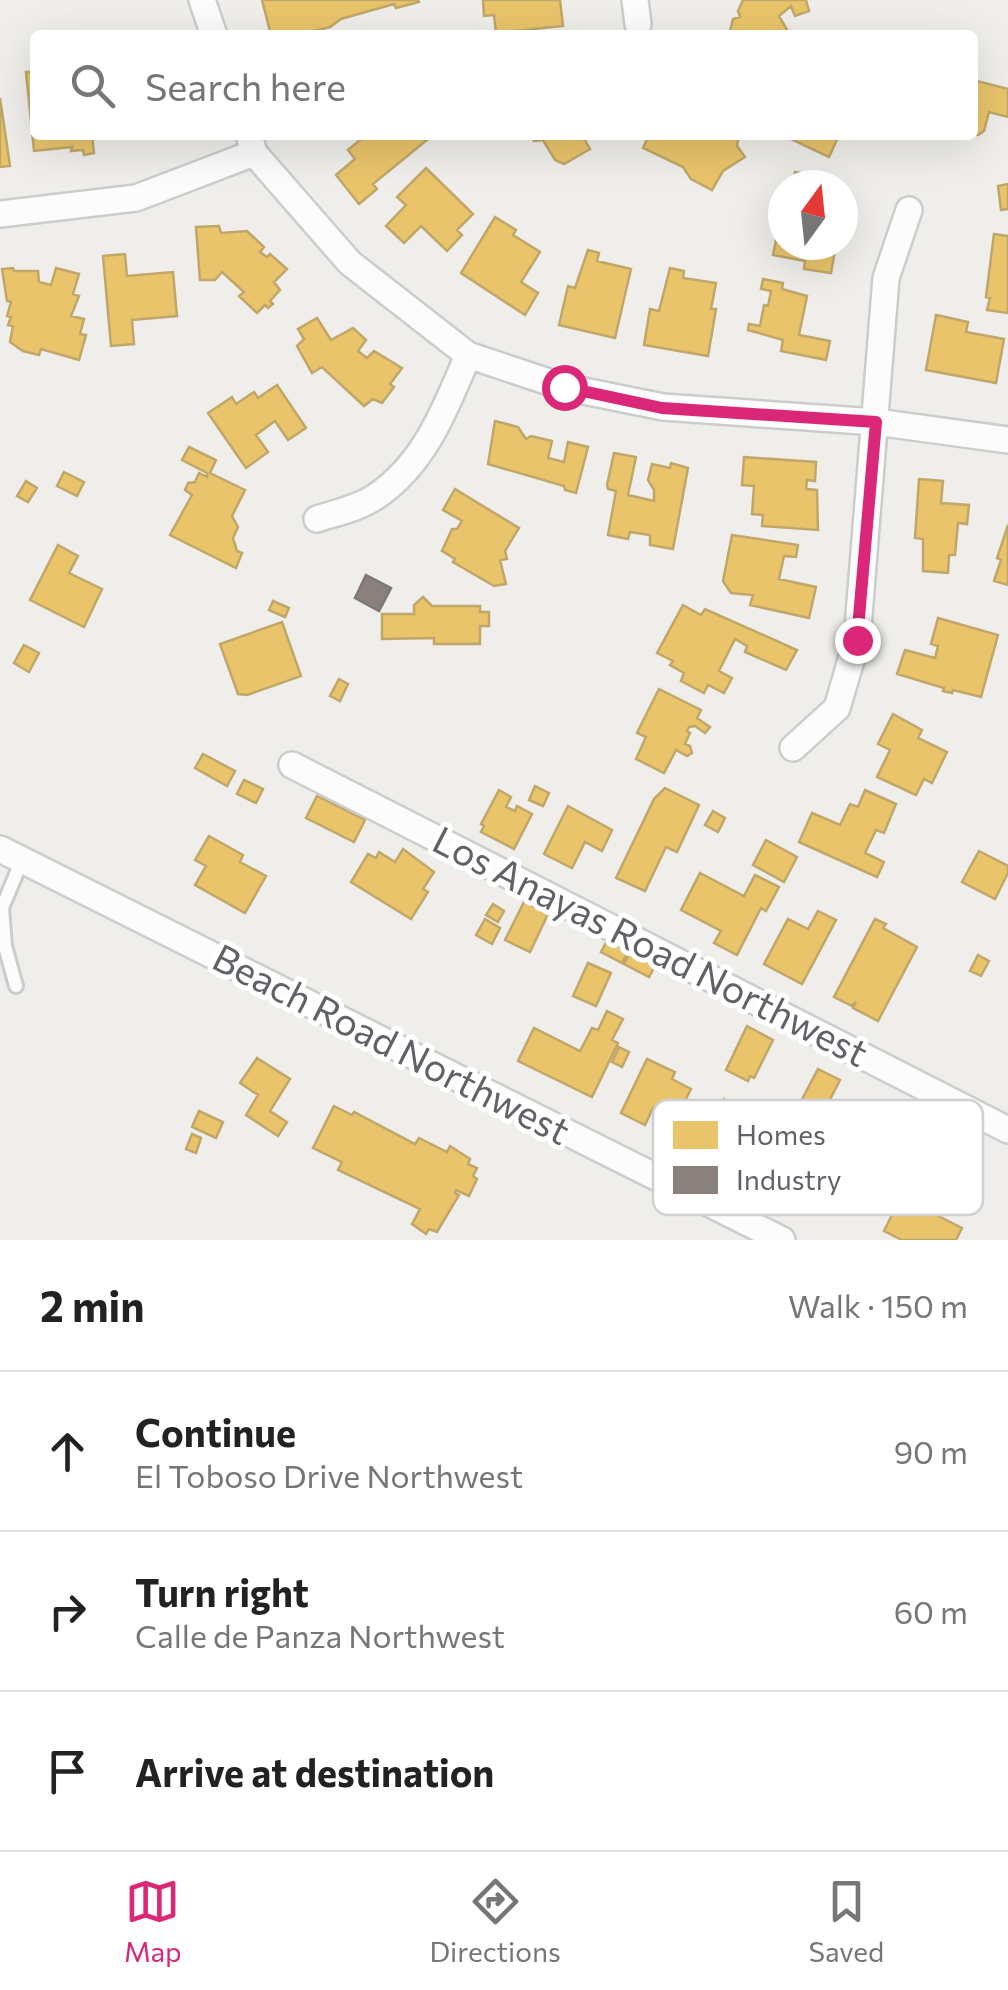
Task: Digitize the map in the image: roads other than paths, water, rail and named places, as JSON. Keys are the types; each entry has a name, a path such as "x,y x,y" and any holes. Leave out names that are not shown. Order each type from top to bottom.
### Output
{"street":[{"path":"202,0 212,30"},
{"path":"0,214 136,198 252,144 350,263 468,355 564,387 662,408 876,422 1008,440"},
{"path":"794,748 836,708 857,640 886,278 909,210"},
{"path":"317,520 373,500 411,470 450,399 468,355"},
{"name":"Los Anayas Road Northwest","path":"292,765 949,1100"},
{"name":"Beach Road Northwest","path":"11,855 653,1176"},
{"name":"Los Anayas Road Northwest","path":"983,1117 1008,1130"},
{"name":"Beach Road Northwest","path":"732,1215 782,1240"}],"lane":[{"path":"11,855 2,908 5,946 16,986"}]}
